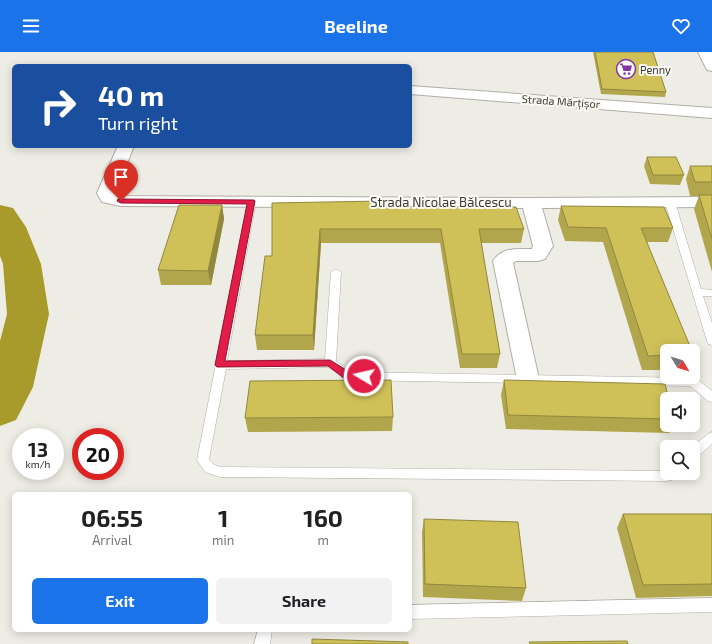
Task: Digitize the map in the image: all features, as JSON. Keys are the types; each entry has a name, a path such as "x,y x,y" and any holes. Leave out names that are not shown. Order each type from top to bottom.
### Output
{"street":[{"path":"705,52 712,67"},
{"name":"Strada Mărțișor","path":"412,90 712,113"},
{"name":"Strada Nicolae Bălcescu","path":"125,148 106,193 108,198 121,201 531,203 712,202"},
{"path":"528,379 503,261 512,255 538,255 543,246 531,203"}],"lane":[{"path":"252,201 203,460 209,468 220,472 660,476"},
{"path":"670,202 712,341"},
{"path":"330,363 336,272"},
{"path":"697,292 712,293"},
{"path":"220,365 330,363 349,376 693,382 712,398"},
{"path":"700,447 712,436"},
{"path":"412,612 712,605"},
{"path":"262,644 265,632"}],"building":[{"name":"Penny","path":"595,52 653,52 666,92 602,89"},
{"path":"647,157 676,157 684,175 653,175"},
{"path":"690,166 712,166 712,182 695,182"},
{"path":"699,195 712,195 712,239"},
{"path":"381,201 381,206 516,207 524,229 479,229 500,354 462,354 441,229 320,229 313,335 255,335 265,256 272,256 272,203"},
{"path":"179,205 222,205 208,271 158,270"},
{"path":"561,206 664,207 673,228 641,228 689,344 660,344 660,355 648,356 606,228 568,227"},
{"path":"391,380 393,417 245,418 250,381"},
{"path":"504,380 665,384 667,392 660,392 660,419 508,415"},
{"path":"623,514 712,514 712,584 643,585"},
{"path":"424,519 518,522 526,588 425,584"},
{"path":"312,639 408,642 408,644 312,644"},
{"path":"627,641 628,644 530,644 529,642"}],"waterway":[{"path":"0,216 8,227 22,264 28,314 10,387 0,408"}],"place":[{"name":"Penny","path":"626,69"}],"route":[{"path":"121,201 252,201 220,365 330,363 349,376 364,376"}]}
